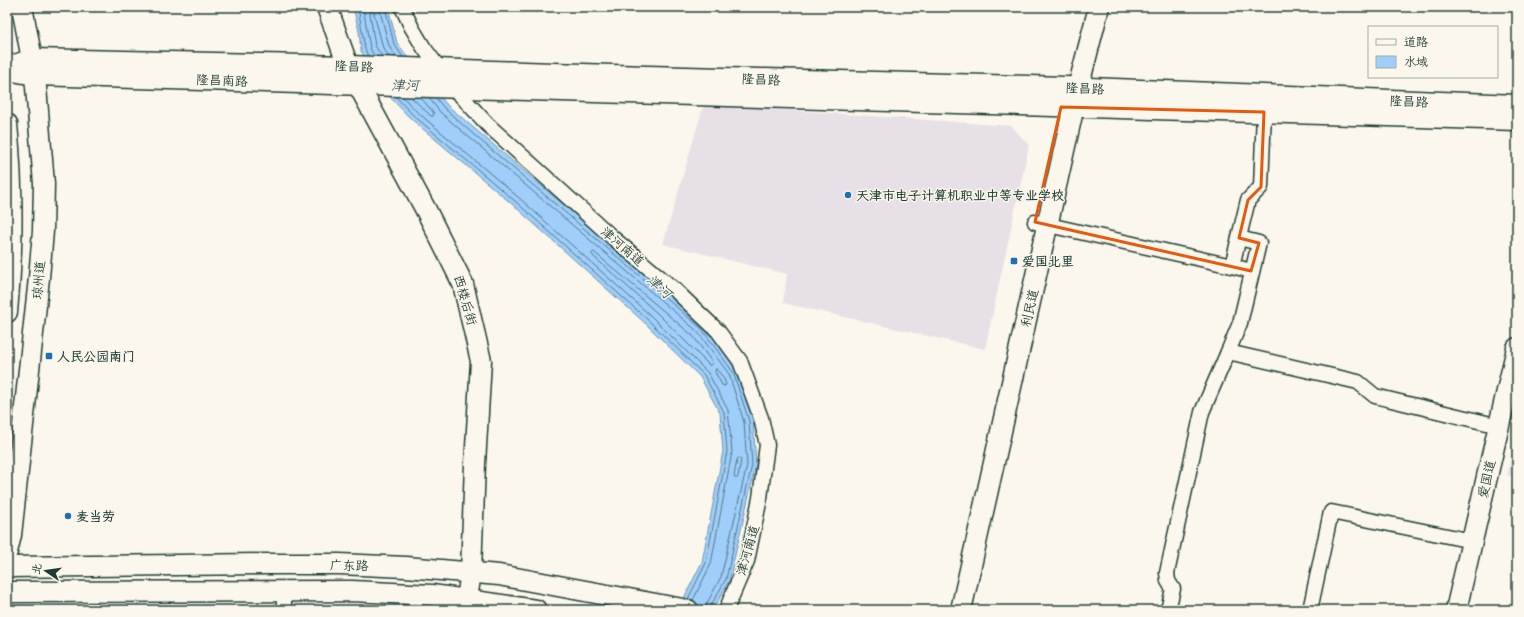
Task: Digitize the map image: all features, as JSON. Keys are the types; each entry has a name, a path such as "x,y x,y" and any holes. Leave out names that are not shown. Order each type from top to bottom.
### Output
{"main road":[{"name":"琼州道","path":"7,552 11,534 30,369 43,231 44,184 34,67 22,7"},
{"name":"西楼后街","path":"327,7 358,75 458,271 463,284 482,361 474,464 471,572 467,599"},
{"name":"利民道","path":"946,610 1068,107 1084,7"},
{"name":"利民道","path":"1072,88 1099,7"},
{"name":"隆昌南路","path":"7,69 34,67 358,75"},
{"name":"隆昌路","path":"358,75 1068,107 1517,120"},
{"name":"隆昌路","path":"440,78 1072,88 1517,105"},
{"path":"7,124 11,192 11,273 7,312"},
{"name":"利民道","path":"960,610 1041,223"},
{"name":"爱国道","path":"1456,610 1517,348"},
{"name":"广东路","path":"7,567 340,564 406,567 499,575 688,610"},
{"name":"广东路","path":"7,592 284,600 352,591 432,595 536,610"}],"street":[{"name":"津河南道","path":"402,7 440,78 494,130 613,238 674,289 718,331 740,361 761,418 767,445 760,498 746,561 726,610"},
{"path":"1232,266 1248,200 1261,187 1264,112"},
{"path":"1041,223 1251,271"},
{"path":"1168,610 1173,589 1168,581 1167,573 1202,412 1240,323 1251,271 1259,243 1239,238"},
{"path":"1228,352 1358,382 1375,396 1499,426"},
{"path":"1310,610 1331,512 1472,541"}],"highlighted area":[{"path":"1061,107 1264,112 1261,187 1248,200 1239,238 1259,243 1251,271 1035,222"}],"shaded area":[{"name":"天津市电子计算机职业中等专业学校","path":"704,104 1011,126 1029,145 985,349 783,303 787,274 663,244"},
{"path":"1517,430 1517,477 1507,475"}],"water":[{"name":"津河","path":"353,7 388,7 397,43 447,105 704,325 737,370 753,420 756,465 729,581 713,610 678,610 702,562 723,451 720,413 700,377 645,323 512,204 410,118 387,94 361,51 359,31"}],"place":[{"name":"天津市电子计算机职业中等专业学校","path":"848,195"},
{"name":"爱国北里","path":"1014,261"},
{"name":"人民公园南门","path":"49,356"},
{"name":"麦当劳","path":"68,516"}]}
